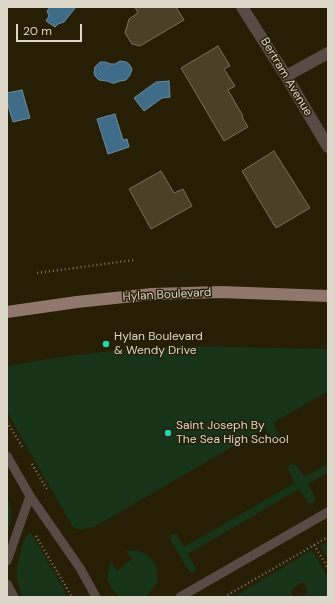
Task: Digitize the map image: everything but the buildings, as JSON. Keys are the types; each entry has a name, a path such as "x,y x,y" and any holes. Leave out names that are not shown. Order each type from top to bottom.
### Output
{"main road":[{"name":"Hylan Boulevard","path":"7,312 83,301 160,294 221,292 328,296"}],"street":[{"name":"Bertram Avenue","path":"242,7 286,76 328,147"},
{"path":"286,76 328,53"}],"lane":[{"path":"7,456 30,496 80,568 96,597"},
{"path":"7,561 30,496"},
{"path":"183,596 328,512"},
{"path":"7,584 14,597"}],"path":[{"path":"37,273 134,260"},
{"path":"7,422 26,454"},
{"path":"30,461 50,494"},
{"path":"33,531 72,597"},
{"path":"224,597 328,537"},
{"path":"314,545 328,568"}],"green space":[{"path":"181,346 328,349 328,391 273,423 279,434 280,439 278,441 273,440 265,428 94,527 77,529 73,527 7,412 7,366 61,357 121,350"},
{"path":"291,464 296,465 304,477 328,464 328,472 308,484 315,497 315,501 308,503 299,489 188,554 196,569 194,572 189,571 171,541 170,535 177,535 184,547 295,483 288,470"},
{"path":"7,500 10,505 11,513 7,535"},
{"path":"29,533 31,533 68,597 22,597 17,581 17,569 21,548"},
{"path":"328,542 328,559 320,546"},
{"path":"136,550 151,558 156,565 157,582 153,589 144,597 121,597 111,588 108,581 110,565 111,562 117,571 132,559 126,551"},
{"path":"312,550 328,578 328,597 300,597 305,595 307,592 305,584 302,583 297,585 292,590 291,593 293,597 234,597"}],"water":[{"path":"50,7 76,7 64,22 55,27 46,21 49,16 47,11"},
{"path":"120,61 129,64 132,69 126,80 112,83 99,80 95,76 95,67 100,62 115,64"},
{"path":"169,81 170,97 162,98 144,111 134,98 156,82"},
{"path":"22,90 30,118 13,122 7,102 7,93"},
{"path":"115,114 123,140 127,139 129,147 108,154 97,119"}],"place":[{"name":"Hylan Boulevard & Wendy Drive","path":"106,344"},
{"name":"Saint Joseph By The Sea High School","path":"168,433"}]}
